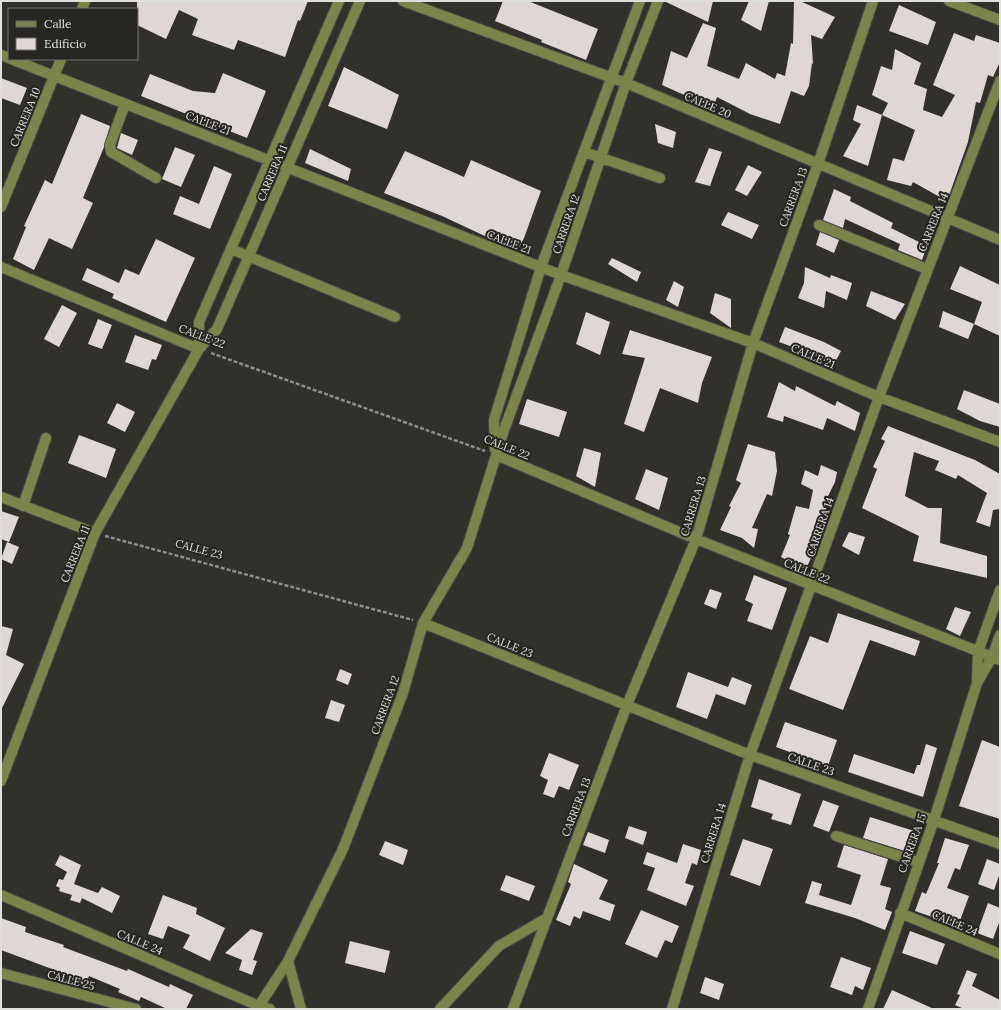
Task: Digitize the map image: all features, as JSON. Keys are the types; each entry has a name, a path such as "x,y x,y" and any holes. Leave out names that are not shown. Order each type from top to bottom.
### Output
{"street":[{"name":"CARRERA 11","path":"199,349 199,322 339,1"},
{"name":"CARRERA 11","path":"1,781 95,533 199,349 217,329 360,1"},
{"name":"CALLE 20","path":"403,1 626,83 1000,240"},
{"name":"CARRERA 12","path":"496,455 494,420 541,267 640,1"},
{"name":"CARRERA 12","path":"259,1006 288,961 343,849 403,693 423,623 467,548 496,455 561,275 626,83 658,1"},
{"name":"CARRERA 13","path":"513,1009 627,706 696,539 753,343 818,164 873,1"},
{"path":"949,1 1000,20"},
{"name":"CALLE 21","path":"15,60 561,275 753,343 879,397 1000,442"},
{"name":"CARRERA 10","path":"1,207 61,60"},
{"name":"CARRERA 14","path":"672,1009 750,755 879,397 1000,81"},
{"path":"124,104 110,145 111,152 156,178"},
{"path":"584,152 660,178"},
{"path":"819,225 927,269"},
{"path":"231,248 395,317"},
{"name":"CALLE 22","path":"1,267 199,349"},
{"path":"23,506 46,438"},
{"name":"CALLE 22","path":"496,455 696,539 996,659"},
{"path":"1,497 95,533"},
{"name":"CARRERA 15","path":"868,1009 900,913 934,820 976,683 978,652 1000,590"},
{"name":"CALLE 23","path":"423,623 750,755 1000,844"},
{"name":"CARRERA 15","path":"976,683 996,659 1000,635"},
{"path":"836,836 918,862"},
{"name":"CALLE 24","path":"1,895 259,1006 270,1009"},
{"name":"CALLE 24","path":"900,913 1000,954"},
{"path":"440,1009 499,946 547,918"},
{"path":"288,961 301,1009"},
{"name":"CALLE 25","path":"1,973 136,1009"}],"path":[{"name":"CALLE 22","path":"199,349 496,455"},
{"name":"CALLE 23","path":"95,533 423,623"}],"building":[{"path":"137,1 308,1 300,21 298,20 285,57 238,40 234,50 192,35 198,19 179,10 166,39 138,25"},
{"path":"503,1 528,1 598,29 586,60 495,21"},
{"path":"664,1 713,1 708,22"},
{"path":"749,1 769,1 761,31 741,20"},
{"path":"794,1 800,1 835,17 822,39 811,35 813,64 812,63 809,86 804,96 791,91 780,124 750,114 717,97 713,108 662,85 671,51 687,58 703,23 716,28 707,66 739,79 746,63 775,79 777,73 785,76 791,43 793,44"},
{"path":"899,5 936,22 928,45 889,31"},
{"path":"954,33 974,41 976,35 1000,43 1000,62 993,77 988,75 980,103 976,102 968,142 947,201 913,182 911,186 887,180 893,158 904,161 915,130 882,115 888,103 872,95 881,66 892,70 895,49 921,63 914,84 927,89 923,110 942,117 955,95 933,85"},
{"path":"344,67 399,95 387,129 328,106"},
{"path":"223,73 266,91 247,138 141,96 150,74 193,91 215,93"},
{"path":"1,78 27,88 20,105 1,98"},
{"path":"857,105 882,115 868,166 843,156 861,124 853,120"},
{"path":"81,114 110,126 104,147 83,198 93,203 72,249 49,238 34,270 13,259 26,227 24,226 45,180 52,184"},
{"path":"655,124 676,132 673,148 658,143"},
{"path":"121,133 138,140 132,155 117,148"},
{"path":"175,147 195,155 181,187 162,179"},
{"path":"709,148 722,152 710,186 695,182"},
{"path":"310,149 351,169 348,181 305,163"},
{"path":"405,151 464,177 471,160 541,191 524,238 517,251 442,216 384,193"},
{"path":"748,165 762,172 747,196 735,190"},
{"path":"214,166 232,174 210,229 173,214 180,196 199,204"},
{"path":"834,189 851,197 850,201 893,223 891,228 927,246 922,260 898,250 900,244 845,219 843,228 823,220"},
{"path":"728,212 759,225 752,239 721,225"},
{"path":"820,232 839,240 834,253 816,245"},
{"path":"156,239 195,258 166,322 112,298 114,294 82,280 87,268 119,283 125,269 139,275"},
{"path":"612,258 641,272 637,282 608,264"},
{"path":"960,266 1000,285 1000,336 974,324 982,302 950,289"},
{"path":"805,267 830,278 831,275 852,283 847,300 826,291 824,308 798,298 804,283"},
{"path":"674,281 684,287 678,307 666,300"},
{"path":"871,291 905,304 895,320 866,306"},
{"path":"715,293 731,299 731,328 710,313"},
{"path":"62,305 77,313 59,347 44,339"},
{"path":"943,311 974,324 968,339 939,327"},
{"path":"586,312 610,322 600,355 576,344"},
{"path":"98,319 112,325 102,349 88,344"},
{"path":"785,327 824,342 841,351 834,364 822,360 823,358 779,342"},
{"path":"630,330 712,357 702,383 698,403 660,388 644,432 624,424 645,358 622,354"},
{"path":"135,335 162,345 156,360 152,359 148,370 125,362"},
{"path":"779,382 795,391 796,386 835,406 837,401 860,413 855,431 827,418 823,430 784,416 783,422 767,417"},
{"path":"964,390 1000,404 1000,427 980,421 957,409"},
{"path":"527,399 567,412 559,437 519,424"},
{"path":"117,403 135,412 125,432 107,423"},
{"path":"888,426 975,460 1000,474 1000,509 993,510 990,527 976,522 987,493 958,475 956,479 935,470 939,461 914,452 905,496 928,508 942,508 940,543 987,556 987,578 913,561 919,536 862,508 877,469 873,467 885,441 881,439"},
{"path":"79,435 116,449 106,478 68,463"},
{"path":"748,444 775,452 777,471 772,496 767,494 752,528 758,529 754,548 742,538 720,530 731,507 729,506 741,483 736,480"},
{"path":"584,448 601,453 595,487 576,476"},
{"path":"821,465 837,472 835,482 824,504 827,504 818,542 806,569 781,557 790,535 788,534 796,506 809,509 813,490 801,484 805,470 818,476"},
{"path":"646,469 668,478 659,510 635,499"},
{"path":"1,511 19,517 9,542 1,539"},
{"path":"849,532 865,537 859,555 842,546"},
{"path":"7,542 19,547 12,564 1,559"},
{"path":"754,575 787,588 772,630 747,621 753,604 745,600"},
{"path":"710,589 722,593 716,609 704,604"},
{"path":"955,607 971,612 960,636 946,629"},
{"path":"838,613 920,641 915,656 870,640 843,710 789,689 810,636 828,643"},
{"path":"1,626 13,629 6,655 24,664 1,710"},
{"path":"340,669 352,674 348,685 336,680"},
{"path":"688,672 728,687 732,677 752,685 745,705 716,694 707,719 676,707"},
{"path":"331,700 345,705 339,722 325,718"},
{"path":"785,722 837,740 828,766 776,747"},
{"path":"982,740 1000,747 1000,819 959,806"},
{"path":"926,744 937,748 923,797 848,772 854,754 914,774 917,765 920,765"},
{"path":"549,753 579,765 569,790 559,786 554,798 543,794 548,780 540,776"},
{"path":"759,779 801,794 791,825 771,819 773,814 751,807"},
{"path":"823,800 839,806 829,832 813,826"},
{"path":"870,817 914,831 908,852 863,838"},
{"path":"629,826 647,832 643,845 625,838"},
{"path":"588,832 609,840 605,853 583,845"},
{"path":"945,838 969,845 960,870 955,868 947,888 969,896 958,926 915,911 922,892 926,894 939,863 937,863"},
{"path":"743,839 773,849 760,886 730,875"},
{"path":"385,841 408,850 403,865 379,855"},
{"path":"683,844 701,850 697,865 692,863 685,883 694,886 686,906 647,890 655,868 643,864 647,852 677,863"},
{"path":"844,845 888,859 880,885 891,888 885,909 892,912 885,930 855,918 805,903 812,881 822,884 819,895 851,905 861,875 837,867"},
{"path":"60,855 81,865 74,884 98,893 102,887 120,896 112,913 82,898 80,903 70,900 72,895 59,891 60,888 56,886 59,879 63,880 67,872 55,865"},
{"path":"987,859 1000,864 1000,873 994,890 978,884"},
{"path":"574,864 608,880 599,899 615,905 610,921 583,911 580,919 574,916 570,926 556,920 571,884 568,882"},
{"path":"506,875 535,886 529,901 500,890"},
{"path":"163,895 197,908 196,914 225,928 210,961 183,948 190,935 168,926 163,939 148,934"},
{"path":"988,903 1000,908 1000,920 993,939 977,933"},
{"path":"641,910 679,926 672,943 665,940 657,958 625,944"},
{"path":"1,918 26,927 25,932 64,945 63,947 127,971 128,969 169,987 170,984 193,995 186,1009 167,1009 141,997 139,1001 118,992 120,989 89,976 85,985 67,977 68,975 1,950"},
{"path":"251,929 263,933 253,960 257,961 252,975 239,970 242,960 225,953"},
{"path":"910,931 945,944 937,965 902,953"},
{"path":"350,941 390,951 385,973 345,963"},
{"path":"841,957 871,968 863,990 855,986 852,995 830,987"},
{"path":"967,970 977,974 972,986 1000,1000 1000,1009 964,1009 955,1005 960,995 957,994"},
{"path":"705,977 724,984 719,1000 700,993"},
{"path":"892,990 934,1009 883,1009"}]}
